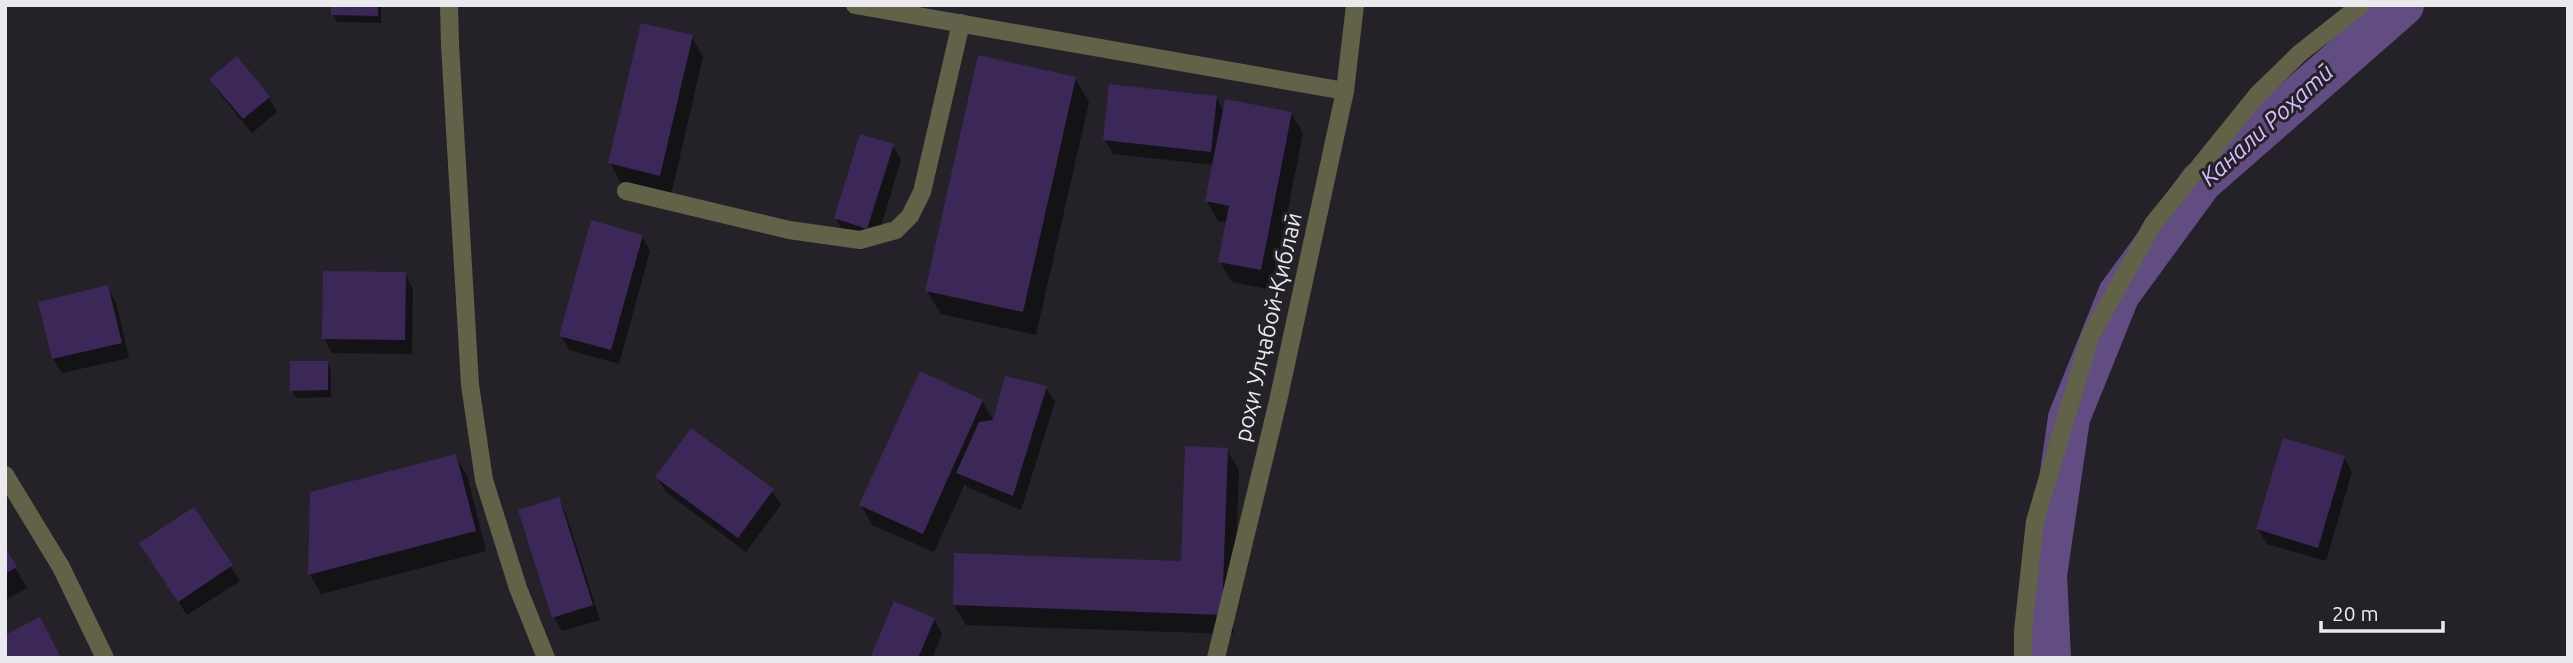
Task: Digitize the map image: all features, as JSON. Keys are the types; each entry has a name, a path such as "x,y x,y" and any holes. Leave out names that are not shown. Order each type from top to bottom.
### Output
{"street":[{"path":"449,5 470,385 484,480 518,589 545,658"},
{"path":"855,5 1345,91"},
{"name":"роҳи Улҷабой-Қиблаӣ","path":"1216,658 1278,401 1345,91 1355,5"},
{"path":"2023,658 2023,631 2035,521 2090,337 2153,224 2249,104 2300,53 2361,5"},
{"path":"626,191 739,219 833,237 860,240 896,230 910,216 922,192 961,23"},
{"path":"5,475 61,567 105,658"}],"building":[{"path":"331,5 378,5 378,16 331,15"},
{"path":"641,23 693,35 660,176 608,163"},
{"path":"978,55 1076,77 1023,312 925,291"},
{"path":"237,56 270,97 243,119 209,79"},
{"path":"1109,84 1217,96 1211,152 1103,140"},
{"path":"1225,99 1292,112 1261,270 1218,262 1229,206 1205,201"},
{"path":"860,134 894,144 867,229 834,218"},
{"path":"591,220 643,235 611,350 559,336"},
{"path":"323,271 406,272 405,340 322,339"},
{"path":"108,285 122,343 52,359 38,302"},
{"path":"290,361 328,361 328,390 290,391"},
{"path":"920,371 983,400 923,534 859,505"},
{"path":"1005,376 1047,386 1013,496 956,473 979,422 993,420"},
{"path":"691,428 774,489 738,538 655,477"},
{"path":"2283,438 2345,456 2318,548 2256,529"},
{"path":"1185,446 1228,448 1222,615 953,605 954,553 1181,561"},
{"path":"456,454 476,531 308,575 310,492"},
{"path":"559,497 593,605 552,618 518,510"},
{"path":"194,507 233,565 178,602 139,543"},
{"path":"5,547 17,567 5,574"},
{"path":"894,601 935,618 918,658 870,658"},
{"path":"40,617 61,658 5,658 5,635"}],"waterway":[{"name":"Канали Роҳатӣ","path":"2050,658 2046,575 2069,418 2119,294 2201,182 2403,5"}]}
